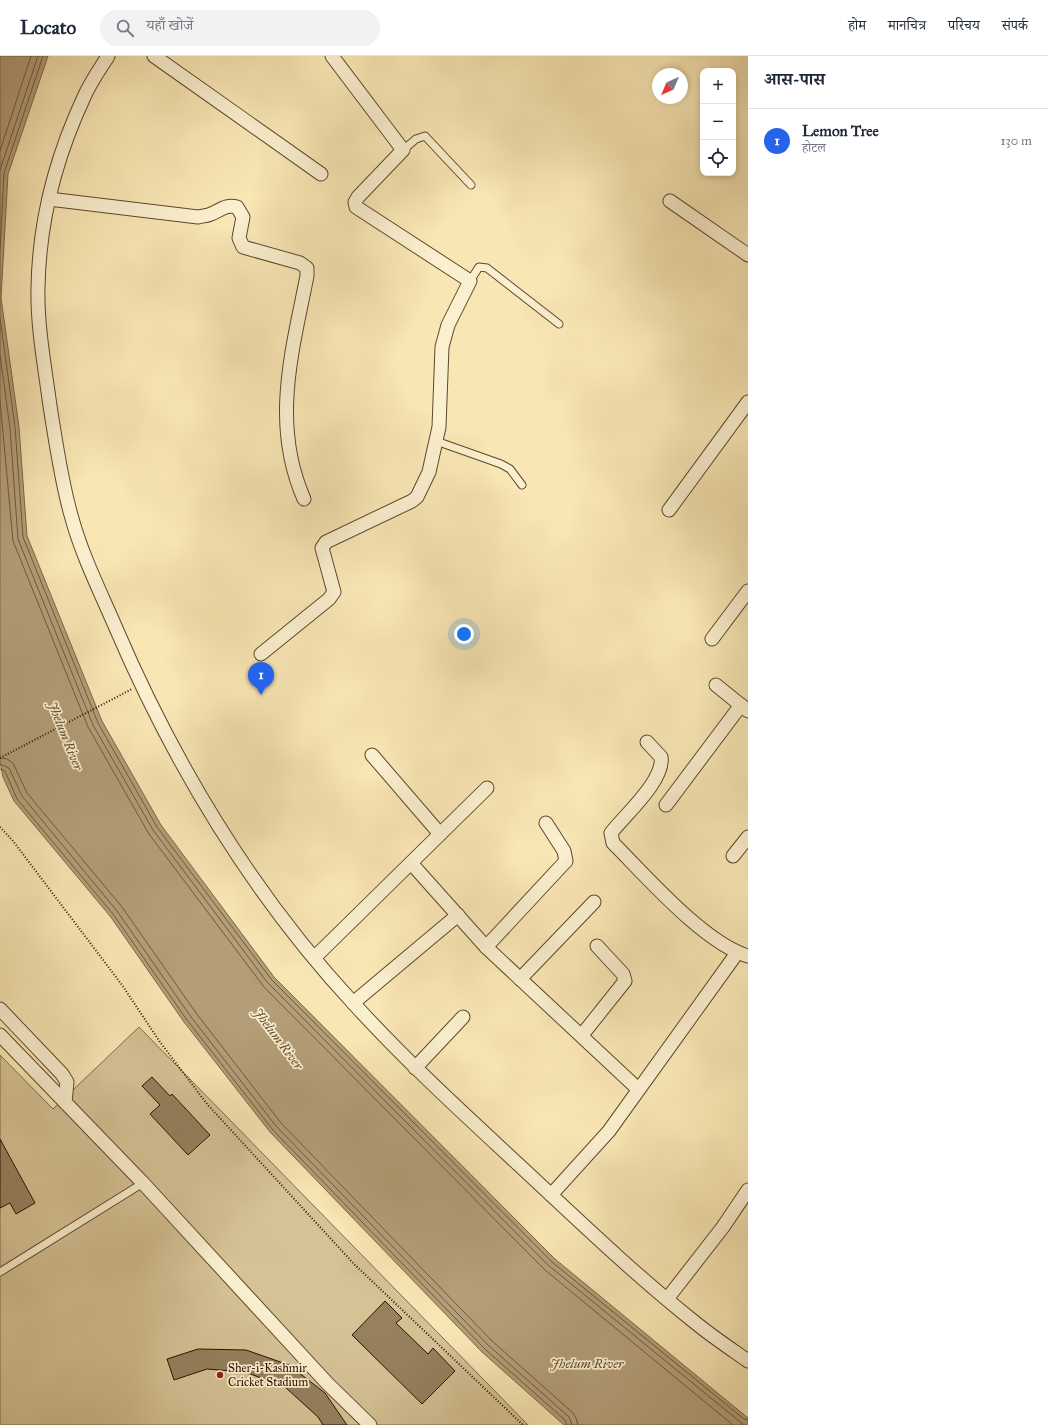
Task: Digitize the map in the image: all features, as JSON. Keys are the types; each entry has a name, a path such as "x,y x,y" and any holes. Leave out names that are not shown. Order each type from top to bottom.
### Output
{"street":[{"path":"108,56 82,101 58,161 42,231 38,291 45,368 58,457 71,516 140,685 180,763 219,829 259,886 314,958 353,1003 415,1068 551,1195 698,1326 748,1361"},
{"path":"154,56 321,174"},
{"path":"261,654 329,599 334,592 334,586 322,551 323,544 412,501 417,496 429,472 436,441 442,347 448,325 470,281 356,207 355,202 358,196 403,150 332,56"},
{"path":"49,199 198,216 210,214 226,206 237,207 243,217 239,238 243,247 300,263 307,268 307,276 290,362 285,427 292,469 304,499"},
{"path":"670,201 748,255"},
{"path":"669,510 748,402"},
{"path":"712,639 748,591"},
{"path":"666,805 744,708 716,685"},
{"path":"551,1195 608,1131 638,1089 743,955 720,943 682,912 613,843 612,833 642,799 660,766 660,757 647,742"},
{"path":"372,755 440,834"},
{"path":"314,958 487,788"},
{"path":"486,947 566,861 564,851 546,823"},
{"path":"733,856 748,837"},
{"path":"411,863 486,947 582,1034 638,1089"},
{"path":"520,979 594,902"},
{"path":"353,1003 458,914"},
{"path":"582,1034 625,981 623,974 597,946"},
{"path":"0,1009 62,1074 66,1082 65,1102"},
{"path":"415,1068 463,1017"},
{"path":"0,1035 143,1183 327,1383 370,1425"},
{"path":"667,1299 723,1227 748,1190"}],"lane":[{"path":"403,150 416,139 425,136 471,185"},
{"path":"470,281 479,267 487,268 560,324"},
{"path":"436,441 501,464 510,469 522,485"},
{"path":"0,1272 143,1183"}],"path":[{"path":"0,758 122,693"},
{"path":"0,827 13,841 122,985 160,1042 207,1104 354,1264 523,1425"}],"shaded area":[{"path":"139,1027 528,1425 0,1425 0,1055 53,1109"}],"water":[{"name":"Jhelum River","path":"0,56 48,56 8,174 1,298 19,427 27,536 102,721 161,825 274,977 555,1259 748,1418 748,1425 564,1425 482,1352 270,1132 184,1022 110,916 14,801 3,777 0,761"}],"building":[{"path":"152,1077 170,1096 172,1094 210,1135 188,1155 150,1114 160,1105 142,1086"},
{"path":"0,1139 35,1203 16,1214 10,1203 0,1208"},
{"path":"385,1301 402,1318 396,1323 428,1354 433,1348 455,1371 422,1404 352,1335"},
{"path":"198,1349 246,1350 289,1365 325,1393 347,1425 323,1425 318,1417 285,1387 245,1372 207,1369 174,1380 167,1359"}],"place":[{"name":"Lemon Tree","path":"261,695"},
{"name":"Sher-i-Kashmir Cricket Stadium","path":"220,1375"}]}
